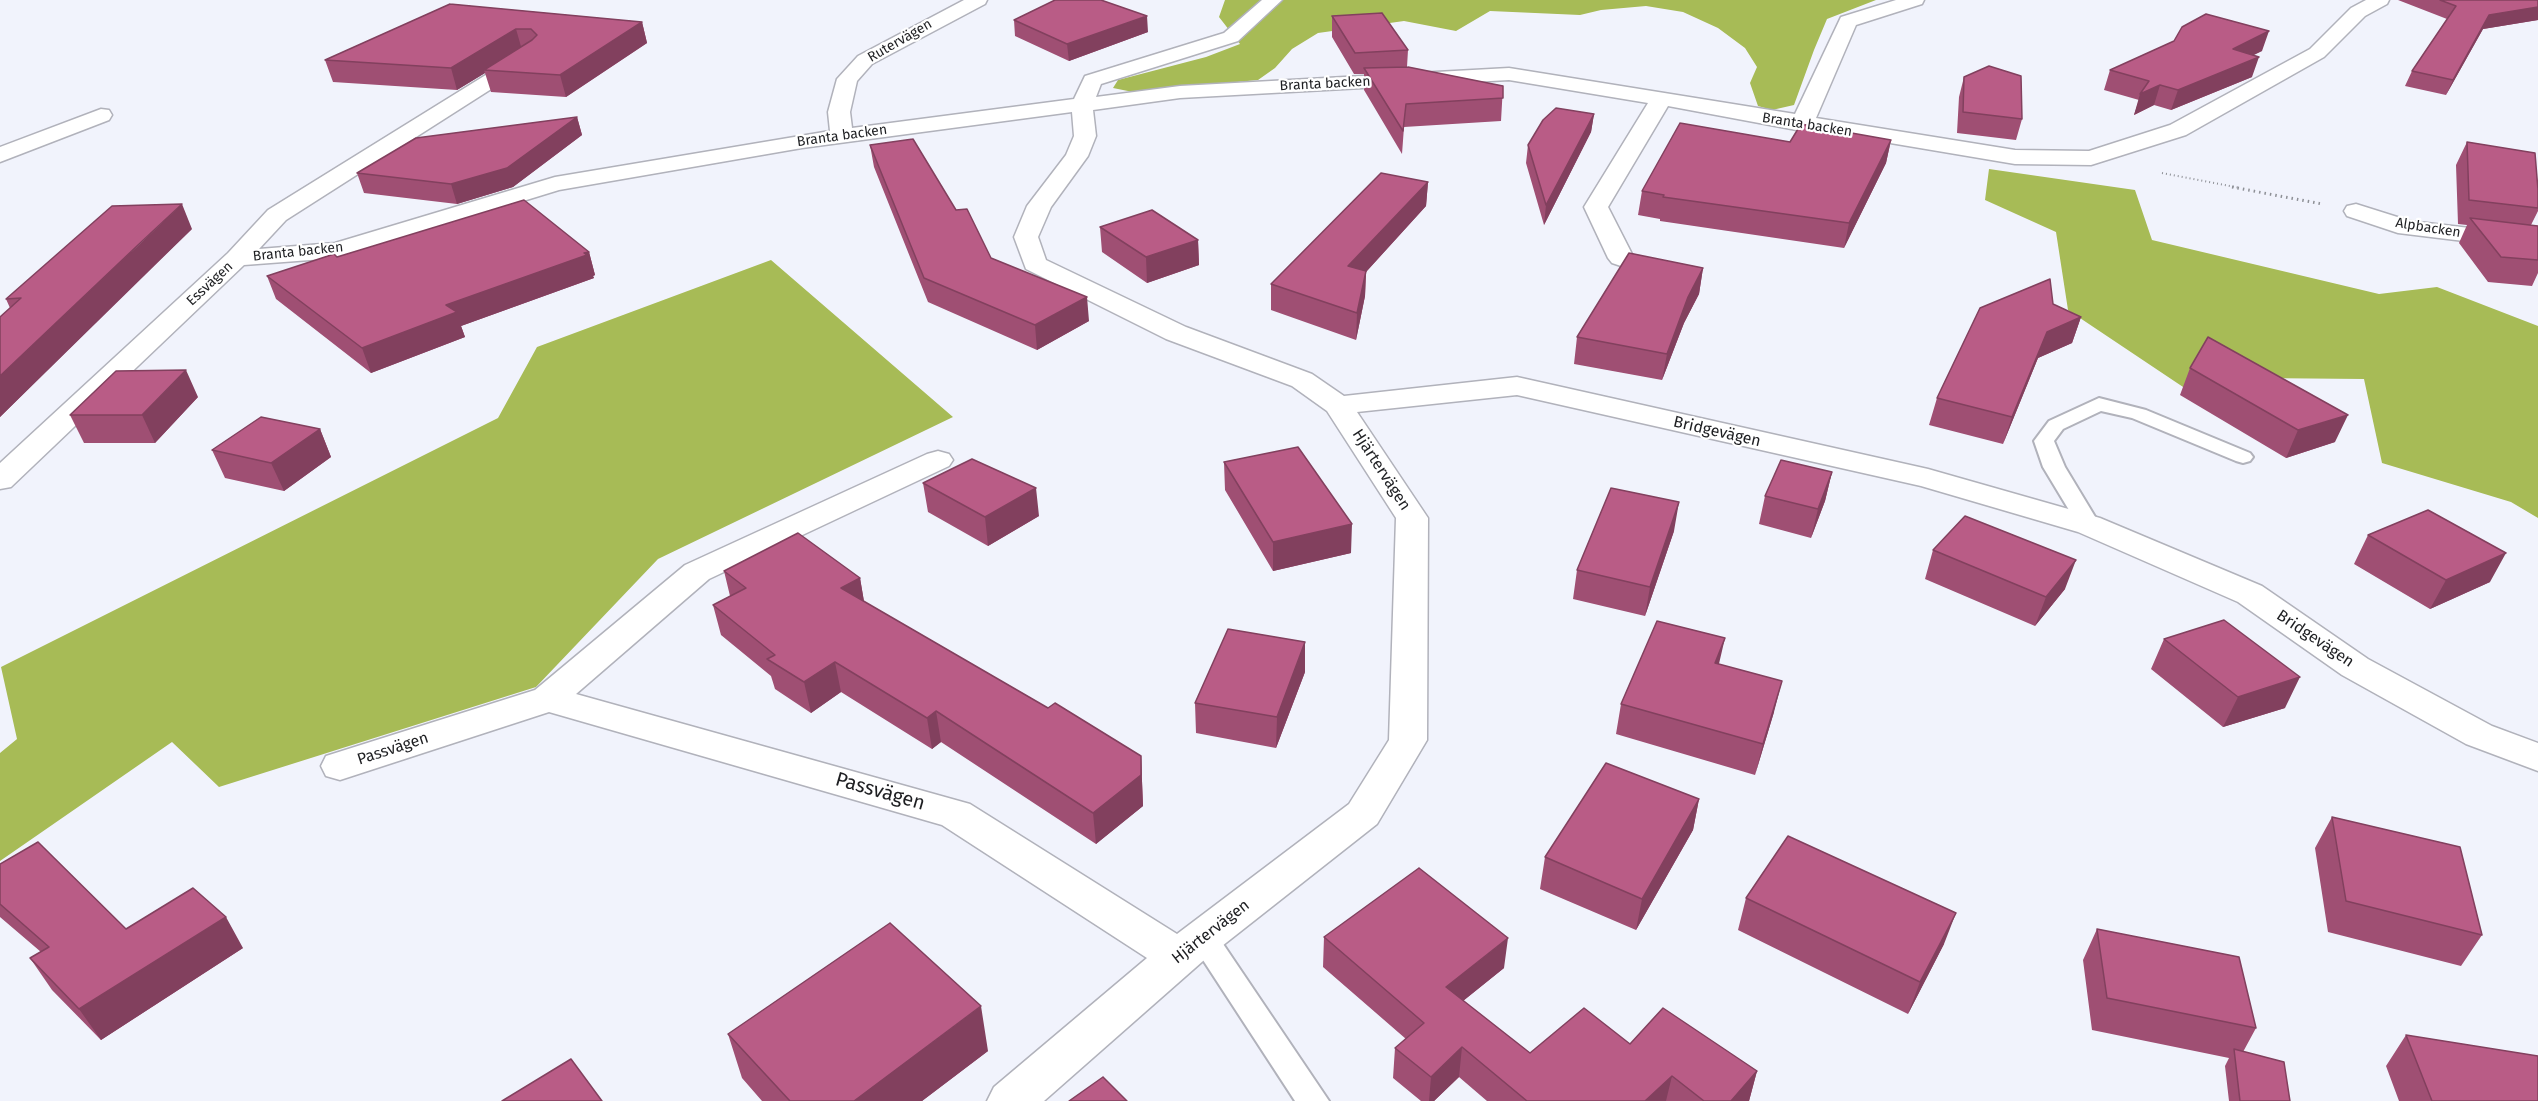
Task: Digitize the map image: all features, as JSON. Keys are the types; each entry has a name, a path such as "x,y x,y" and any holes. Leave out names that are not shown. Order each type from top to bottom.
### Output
{"street":[{"name":"Rutervägen","path":"842,136 838,112 847,79 865,60 934,21 978,0"},
{"path":"1082,105 1092,80 1231,37 1274,0"},
{"path":"1802,124 1848,21 1915,0"},
{"name":"Branta backen","path":"237,258 337,250 555,184 842,136 1180,92 1509,74 1802,124 2015,157 2091,158 2178,130 2317,53 2358,12 2380,0"},
{"name":"Essvägen","path":"0,480 237,258 277,215 530,56"},
{"path":"1621,258 1596,207 1661,100"},
{"name":"Hjärtervägen","path":"1011,1101 1191,947 1363,814 1408,740 1412,518 1338,405 1302,380 1176,333 1035,264 1026,237 1039,206 1077,156 1085,136 1082,105"},
{"path":"0,155 101,115"},
{"name":"Alpbacken","path":"2356,211 2407,228 2538,243"},
{"name":"Bridgevägen","path":"1338,405 1517,386 1928,478 2090,525 2250,594 2355,667 2479,735 2538,758"},
{"name":"Passvägen","path":"340,766 548,699 697,572 938,460"},
{"name":"Passvägen","path":"548,699 956,814 1191,947"}],"lane":[{"path":"2090,525 2054,467 2044,441 2056,425 2099,404 2139,414 2243,457"},
{"path":"1191,947 1313,1101"}],"path":[{"path":"2160,172 2356,211"}],"green space":[{"path":"1225,0 1876,0 1827,19 1794,105 1772,110 1758,106 1750,83 1757,67 1745,48 1718,28 1683,12 1646,6 1601,10 1580,15 1490,11 1456,31 1404,21 1318,33 1292,49 1275,68 1258,80 1133,92 1113,88 1118,80 1206,57 1240,44 1219,17"},
{"path":"1989,169 2135,190 2152,240 2379,294 2437,287 2538,326 2538,518 2511,502 2382,463 2364,379 2256,378 2207,403 2068,310 2056,232 1985,200"},
{"path":"771,260 953,417 658,559 536,687 219,787 172,742 0,861 0,753 17,739 1,667 498,418 537,347"}],"building":[{"path":"1055,0 1101,0 1147,16 1067,44 1014,20"},
{"path":"2440,0 2538,0 2538,7 2489,15 2453,80 2412,71 2456,6"},
{"path":"450,4 642,22 560,75 484,70 532,40 537,35 531,29 516,29 451,68 325,60"},
{"path":"1382,13 1408,50 1355,53 1332,16"},
{"path":"2206,14 2269,31 2233,49 2259,57 2178,90 2160,85 2140,94 2149,81 2110,70 2174,41 2182,27"},
{"path":"1989,66 2021,76 2022,119 1963,112 1964,77"},
{"path":"1408,67 1503,86 1503,98 1406,104 1403,131 1364,68"},
{"path":"1556,108 1594,114 1546,205 1528,145 1543,120"},
{"path":"577,117 507,168 451,184 357,173 416,138"},
{"path":"1680,123 1790,142 1801,124 1891,140 1849,223 1663,197 1664,195 1642,191"},
{"path":"913,139 956,210 967,209 991,258 1087,297 1035,325 924,278 870,145"},
{"path":"2467,142 2535,153 2538,208 2469,200"},
{"path":"1381,173 1428,182 1348,266 1366,271 1357,313 1271,284"},
{"path":"524,200 589,252 584,253 587,255 446,305 457,312 362,348 267,276 334,254 337,257"},
{"path":"182,204 0,376 0,317 21,298 6,299 112,206"},
{"path":"1152,210 1198,240 1146,257 1100,227"},
{"path":"2470,218 2538,226 2538,260 2501,257"},
{"path":"1629,253 1703,268 1688,297 1667,354 1577,337"},
{"path":"2050,279 2053,304 2081,317 2047,332 2012,417 1937,398 1980,308"},
{"path":"2208,337 2348,415 2298,430 2190,368"},
{"path":"186,370 142,415 70,415 116,371"},
{"path":"261,417 320,429 271,463 212,450"},
{"path":"1298,447 1352,524 1273,542 1224,462"},
{"path":"972,459 1036,488 985,517 923,483"},
{"path":"1781,460 1832,472 1818,509 1765,496"},
{"path":"1611,488 1679,502 1650,587 1577,570"},
{"path":"2428,510 2506,553 2446,580 2368,535"},
{"path":"1965,516 2076,560 2046,597 1933,550"},
{"path":"798,533 860,578 841,588 1048,708 1055,703 1141,756 1141,775 1093,813 936,711 927,718 835,662 804,682 767,659 775,655 713,605 746,588 724,571"},
{"path":"2224,620 2300,677 2238,697 2164,639"},
{"path":"1657,621 1725,638 1715,663 1782,681 1763,744 1621,704"},
{"path":"1228,629 1305,642 1277,717 1195,703"},
{"path":"1606,763 1699,799 1642,899 1545,857"},
{"path":"2332,817 2460,847 2482,935 2346,901"},
{"path":"1788,836 1956,913 1920,982 1746,898"},
{"path":"38,842 126,929 193,888 226,917 79,1009 30,958 49,947 0,904 0,864"},
{"path":"1419,868 1508,938 1446,987 1530,1053 1584,1008 1630,1044 1663,1008 1757,1071 1731,1101 1704,1101 1672,1076 1645,1101 1527,1101 1462,1047 1431,1077 1395,1048 1424,1023 1324,937"},
{"path":"890,923 981,1006 854,1101 790,1101 728,1034"},
{"path":"2097,929 2239,957 2256,1028 2107,998"},
{"path":"2406,1035 2538,1056 2538,1101 2432,1101"},
{"path":"2234,1049 2284,1062 2290,1101 2240,1101"},
{"path":"571,1059 602,1101 502,1101"},
{"path":"1103,1077 1127,1101 1069,1101"}]}
